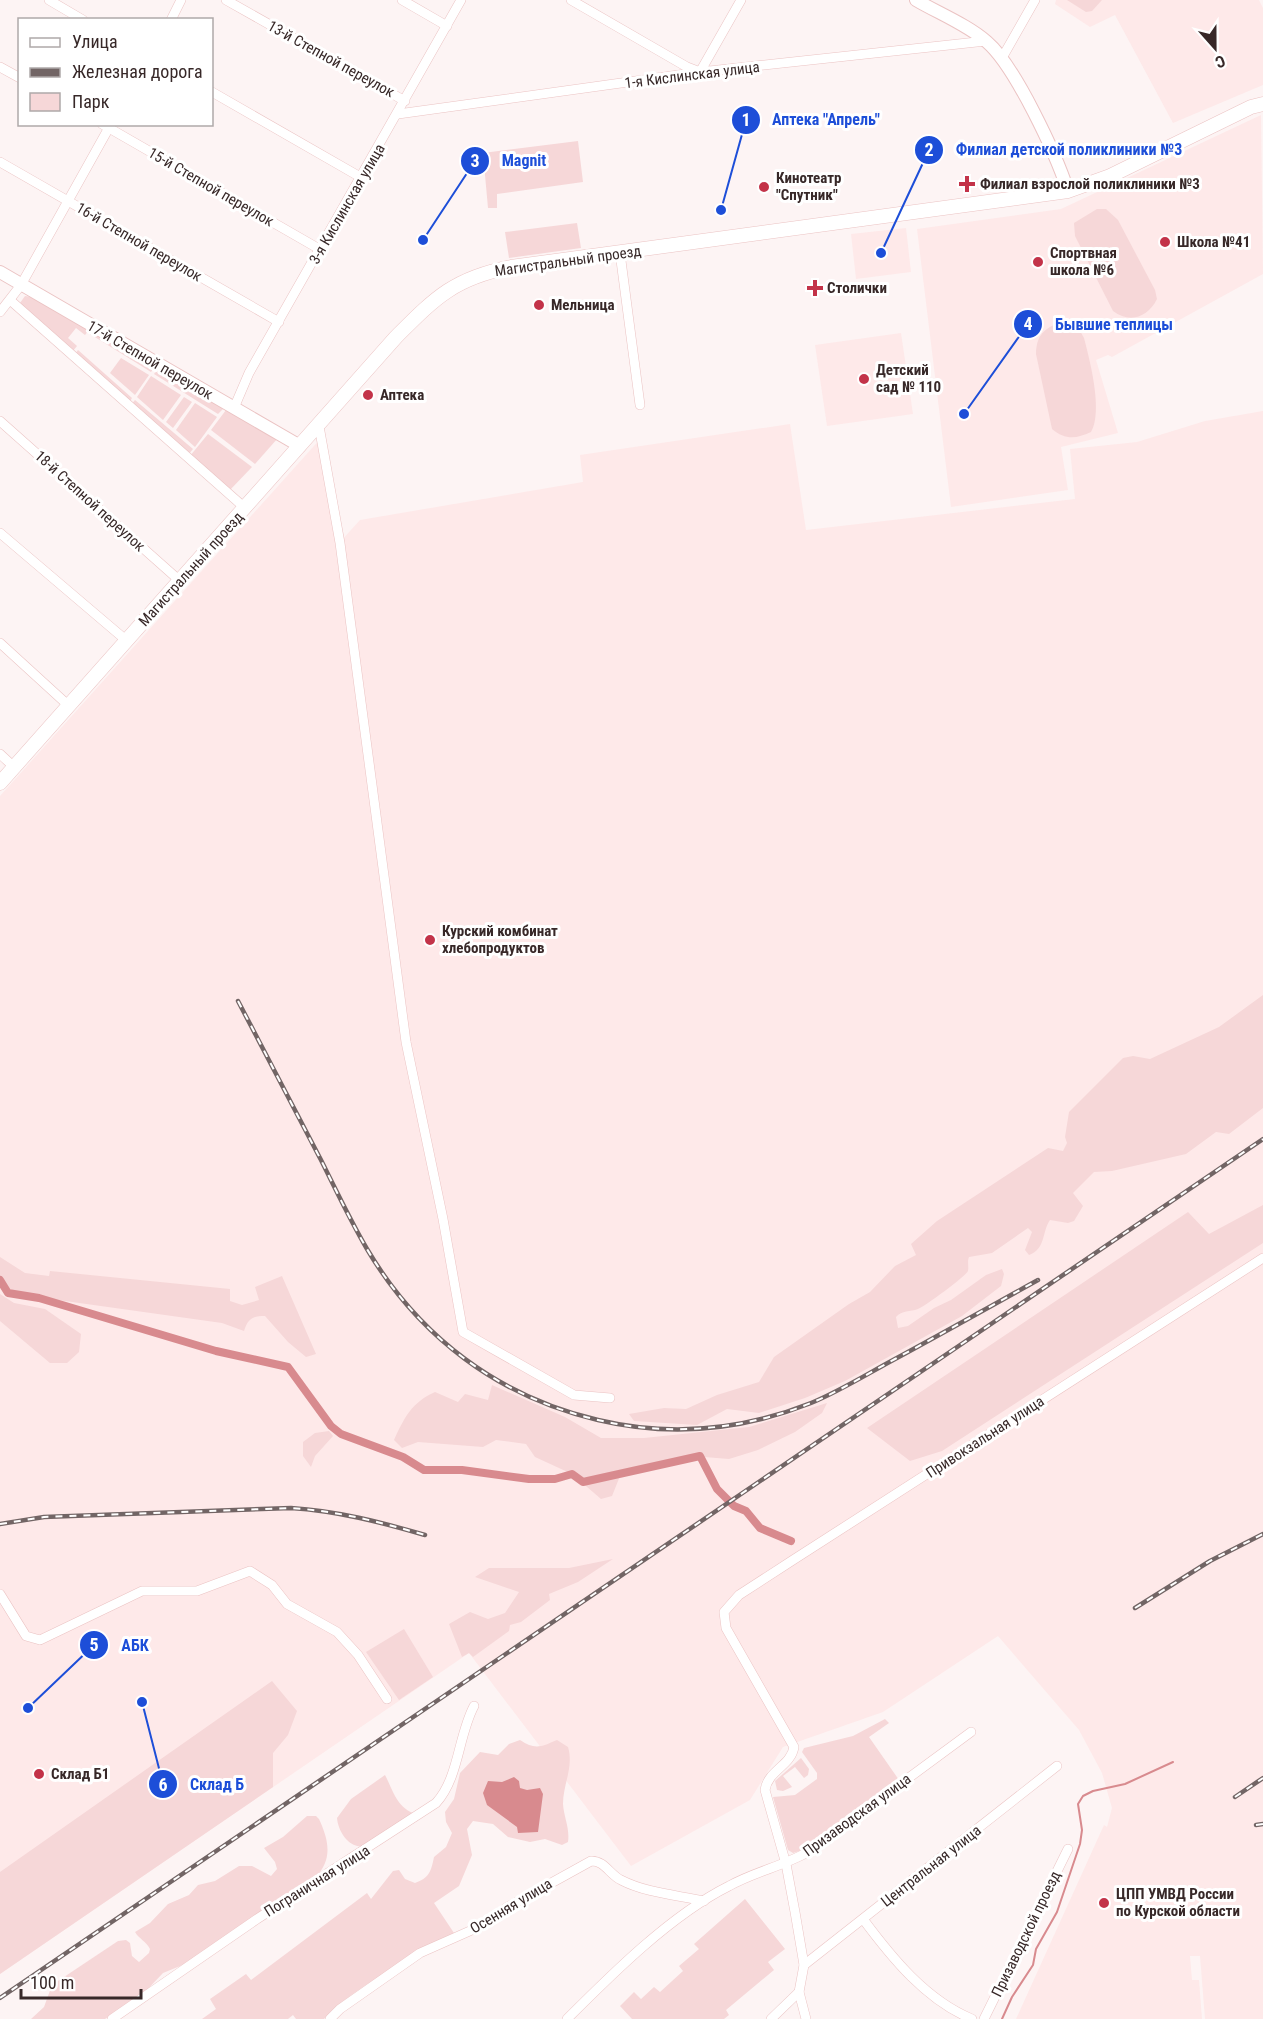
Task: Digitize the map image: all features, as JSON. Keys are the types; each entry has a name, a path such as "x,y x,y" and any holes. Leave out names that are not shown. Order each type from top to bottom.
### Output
{"main road":[{"name":"Магистральный проезд","path":"0,783 396,337 426,307 456,284 511,267 1068,191 1110,176 1251,107 1263,104"}],"street":[{"path":"49,0 80,18"},
{"path":"172,18 181,0"},
{"name":"13-й Степной переулок","path":"226,0 405,101"},
{"path":"402,0 447,26"},
{"name":"3-я Кислинская улица","path":"234,408 249,373 362,178 461,0"},
{"path":"572,0 687,68 700,72 739,0"},
{"path":"916,0 986,41 1002,58 1056,160 1068,191"},
{"path":"1002,58 1035,0"},
{"name":"1-я Кислинская улица","path":"398,114 700,72 886,54 986,41"},
{"path":"0,67 18,77"},
{"path":"213,93 362,178"},
{"path":"0,312 21,285 107,126"},
{"name":"15-й Степной переулок","path":"107,126 321,250"},
{"name":"16-й Степной переулок","path":"0,162 279,322"},
{"path":"620,253 640,405"},
{"name":"17-й Степной переулок","path":"0,272 300,447"},
{"path":"10,300 245,508"},
{"name":"18-й Степной переулок","path":"0,421 180,581"},
{"path":"319,426 340,543 406,1042 443,1219 463,1332 574,1395 610,1398"},
{"path":"0,533 127,641"},
{"path":"0,643 69,706"},
{"path":"0,754 14,767"},
{"name":"Привокзальная улица","path":"786,1864 765,1790 768,1779 792,1756 794,1748 726,1628 724,1612 739,1595 1263,1258"},
{"path":"0,1594 26,1636 40,1640 142,1591 197,1591 250,1571 272,1585 287,1604 337,1632 358,1655 387,1699"},
{"name":"Пограничная улица","path":"112,2019 257,1919 435,1803 446,1789 465,1723 474,1706"},
{"name":"Призаводская улица","path":"567,2019 635,1954 704,1901 728,1886 786,1864 808,1852 971,1732"},
{"name":"Центральная улица","path":"804,1965 1057,1766"},
{"name":"Призаводской проезд","path":"984,2019 1068,1849"},
{"name":"Осенняя улица","path":"330,2019 340,2009 420,1953 481,1926 506,1908 591,1861 600,1862 615,1877 634,1886 704,1901"},
{"path":"786,1864 804,1965 799,1992 806,2019"},
{"path":"863,1919 902,1968 944,2004 972,2019"},
{"path":"771,2019 799,1992"}],"shaded area":[{"path":"1056,0 1259,0 1263,8 1263,85 1173,123 1115,15 1090,27 1055,4"},
{"path":"1261,115 1263,274 1112,357 1108,355 1096,360 1118,433 1061,447 1068,490 951,507 917,229 1061,209"},
{"path":"906,228 911,272 856,279 851,234"},
{"name":"Детский сад № 110","path":"901,333 913,414 827,426 815,345"},
{"path":"1263,411 1263,2019 1205,2019 1200,1956 1190,1956 1192,1980 1199,1980 1202,2019 1016,2019 1104,1825 1107,1827 1112,1808 1102,1773 1079,1730 998,1636 883,1712 783,1747 750,1800 631,1866 469,1653 0,1974 0,796 322,437 340,542 360,520 583,482 580,455 790,424 806,530 1075,499 1070,449 1137,442 1205,421"},
{"path":"514,1777 519,1781 520,1788 527,1790 540,1788 543,1794 538,1832 518,1833 517,1827 487,1805 483,1793 488,1781 502,1782"}],"green space":[{"path":"1067,0 1102,0 1092,11 1086,12"},
{"path":"578,141 583,182 497,194 497,208 488,208 483,153"},
{"path":"1097,209 1106,209 1118,220 1155,290 1157,299 1149,310 1138,317 1126,317 1113,311 1075,236 1074,223"},
{"path":"577,223 581,248 509,258 505,232"},
{"path":"25,296 32,297 89,330 85,335 76,328 68,338 77,346 72,352 20,303"},
{"path":"1061,322 1079,329 1084,338 1096,399 1096,412 1091,432 1075,437 1066,437 1052,429 1036,354 1042,334"},
{"path":"92,331 154,368 151,372 90,334"},
{"path":"78,350 132,398 129,403 75,354"},
{"path":"121,358 149,375 135,395 110,373"},
{"path":"157,370 224,408 218,414 154,374"},
{"path":"151,376 181,395 163,420 137,397"},
{"path":"184,397 192,402 173,428 166,422"},
{"path":"135,400 193,449 188,455 131,405"},
{"path":"195,403 217,417 195,447 176,430"},
{"path":"226,410 278,438 255,464 211,430"},
{"path":"208,434 252,467 229,491 190,456"},
{"path":"1263,995 1263,1108 1229,1134 1216,1132 1186,1154 1112,1171 1094,1172 1073,1193 1083,1206 1074,1221 1068,1223 1050,1220 1041,1244 1034,1252 1029,1255 1025,1250 1032,1232 1028,1228 992,1253 969,1257 968,1271 960,1279 922,1307 903,1312 896,1317 898,1328 908,1326 986,1275 1002,1269 1004,1274 1001,1286 962,1316 845,1381 805,1398 759,1413 727,1409 697,1425 634,1421 629,1414 664,1408 686,1409 717,1395 759,1382 774,1357 849,1304 870,1292 895,1266 916,1255 911,1244 937,1221 1048,1148 1063,1151 1067,1143 1065,1137 1069,1112 1123,1058 1133,1056 1150,1059 1219,1027"},
{"path":"1263,1205 1263,1243 942,1451 910,1461 867,1428 1188,1212 1209,1234"},
{"path":"0,1257 25,1273 49,1276 50,1271 230,1289 230,1301 242,1305 259,1300 255,1287 282,1276 316,1354 306,1357 288,1342 265,1316 251,1319 244,1331 222,1323 8,1293 0,1280"},
{"path":"0,1294 14,1303 45,1309 81,1334 79,1352 67,1363 50,1363 0,1321"},
{"path":"492,1385 565,1417 601,1438 644,1438 749,1427 827,1403 822,1413 795,1432 758,1450 729,1459 692,1456 622,1471 612,1496 601,1499 572,1474 535,1457 526,1444 496,1440 483,1447 418,1442 402,1448 394,1440 410,1412 427,1396 435,1392 458,1402 465,1394 488,1400"},
{"path":"329,1431 333,1436 315,1456 311,1467 303,1456 303,1442 315,1433"},
{"path":"613,1559 578,1582 549,1594 550,1600 521,1622 510,1625 509,1631 473,1657 469,1653 462,1657 449,1624 470,1612 488,1619 505,1613 519,1592 475,1577 489,1568 569,1568"},
{"path":"404,1629 433,1677 399,1700 366,1652"},
{"path":"272,1681 297,1711 288,1735 273,1753 273,1787 0,1974 0,1872"},
{"path":"885,1719 889,1723 869,1737 899,1780 805,1849 793,1853 788,1850 773,1797 795,1795 817,1779 817,1773 802,1752 804,1748 853,1736"},
{"path":"520,1740 538,1746 557,1740 568,1747 570,1762 563,1804 568,1842 562,1845 545,1839 530,1842 508,1837 493,1824 473,1821 467,1829 472,1855 459,1886 434,1903 454,1933 351,1995 324,2019 296,2019 293,2015 288,2019 202,2019 216,2009 210,1999 246,1974 251,1980 367,1893 371,1899 393,1871 399,1870 405,1879 415,1883 426,1877 434,1857 446,1847 452,1833 446,1822 445,1812 454,1799 460,1773 480,1752 498,1755 509,1744"},
{"path":"801,1758 809,1769 808,1775 804,1778 795,1767 783,1776 792,1787 783,1791 777,1790 775,1781"},
{"path":"385,1775 399,1802 413,1813 369,1844 354,1845 345,1838 337,1818 351,1799"},
{"path":"307,1816 316,1816 319,1819 327,1842 325,1864 315,1878 185,1964 163,1973 143,1994 105,2019 31,2019 44,2007 52,1985 118,1941 126,1940 130,1943 132,1956 139,1962 149,1953 150,1949 135,1932 150,1923 168,1904 189,1895 198,1885 215,1881 239,1866 252,1866 271,1876 277,1869 275,1862 264,1848 283,1837"},
{"path":"745,1899 785,1949 768,1962 774,1970 726,2010 729,2015 724,2019 632,2019 620,2006 634,1992 641,1999 654,1987 660,1992 683,1971 679,1966 699,1949 694,1944"}],"waterway":[{"path":"0,1280 8,1293 39,1298 216,1351 288,1367 331,1426 341,1434 403,1457 424,1470 462,1470 529,1479 555,1479 572,1474 583,1482 700,1456 717,1489 734,1506 746,1511 760,1528 791,1541"},
{"path":"1002,2019 1012,1997 1033,1965 1036,1949 1057,1912 1080,1844 1082,1830 1078,1804 1083,1796 1093,1791 1125,1784 1173,1762"}],"railway":[{"path":"238,1001 355,1227 388,1281 411,1310 465,1359 495,1379 527,1396 562,1410 625,1425 679,1429 733,1425 785,1412 832,1393 1038,1280"},
{"path":"0,1998 1263,1139"},
{"path":"0,1524 44,1517 291,1508 359,1518 425,1535"},
{"path":"1135,1608 1210,1561 1263,1534"},
{"path":"1235,1797 1263,1778"},
{"path":"1256,1825 1263,1824"}],"place":[{"name":"Филиал взрослой поликлиники №3","path":"967,184"},
{"name":"Кинотеатр \"Спутник\"","path":"764,187"},
{"name":"Аптека \"Апрель\"","path":"721,210"},
{"name":"Magnit","path":"423,240"},
{"name":"Школа №41","path":"1165,242"},
{"name":"Филиал детской поликлиники №3","path":"881,253"},
{"name":"Спортвная школа №6","path":"1038,262"},
{"name":"Столички","path":"815,288"},
{"name":"Мельница","path":"539,305"},
{"name":"Детский сад № 110","path":"864,379"},
{"name":"Аптека","path":"368,395"},
{"name":"Бывшие теплицы","path":"964,414"},
{"name":"Курский комбинат хлебопродуктов","path":"430,940"},
{"name":"Склад Б","path":"142,1702"},
{"name":"АБК","path":"28,1708"},
{"name":"Склад Б1","path":"39,1774"},
{"name":"ЦПП УМВД России по Курской области","path":"1104,1903"}]}
